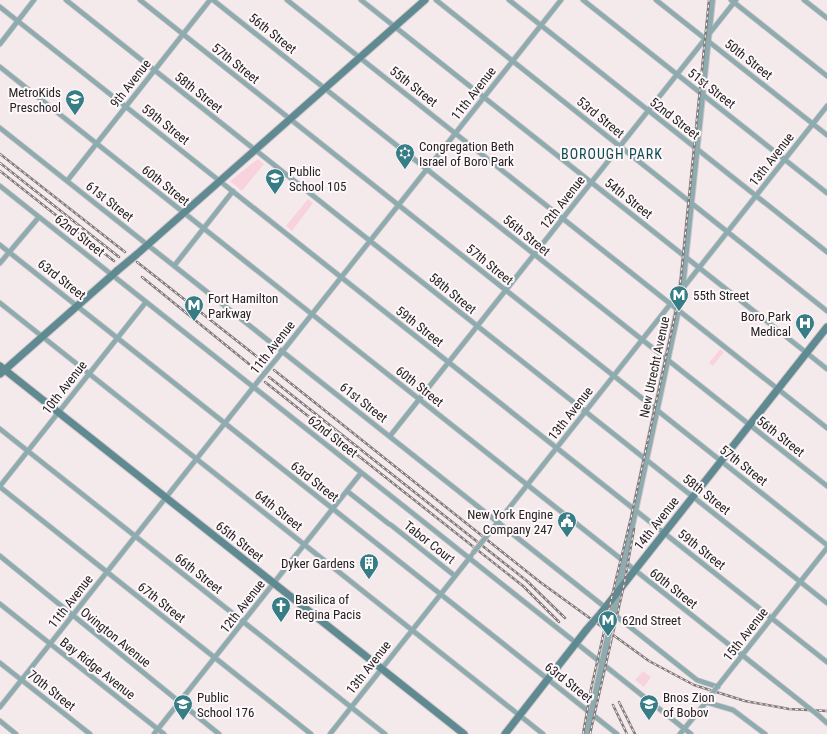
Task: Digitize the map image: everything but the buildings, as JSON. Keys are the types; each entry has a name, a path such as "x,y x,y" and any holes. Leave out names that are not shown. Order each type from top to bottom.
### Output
{"main road":[{"path":"2,370 184,213 425,0"},
{"name":"14th Avenue","path":"505,734 827,327"},
{"name":"65th Street","path":"2,370 58,412 464,734"}],"street":[{"path":"0,44 34,0"},
{"name":"58th Street","path":"66,0 827,604"},
{"name":"57th Street","path":"140,0 827,545"},
{"name":"9th Avenue","path":"67,180 210,0"},
{"name":"56th Street","path":"214,0 827,486"},
{"name":"55th Street","path":"287,0 827,428"},
{"name":"54th Street","path":"361,0 827,369"},
{"name":"53rd Street","path":"436,0 827,311"},
{"name":"52nd Street","path":"509,0 827,252"},
{"name":"11th Avenue","path":"0,707 560,0"},
{"name":"51st Street","path":"583,0 827,193"},
{"name":"50th Street","path":"656,0 708,38 827,135"},
{"name":"New Utrecht Avenue","path":"587,734 678,310 692,204 712,0"},
{"path":"804,0 827,18"},
{"path":"734,1 827,76"},
{"name":"12th Avenue","path":"390,436 591,182 708,38 734,1"},
{"name":"59th Street","path":"0,7 827,662"},
{"name":"60th Street","path":"0,67 827,723"},
{"name":"13th Avenue","path":"330,734 827,106"},
{"name":"61st Street","path":"0,128 67,180 145,247 174,266 498,522 603,610 613,614 696,680 717,687"},
{"name":"62nd Street","path":"0,186 115,273 146,302 691,734"},
{"path":"174,266 233,191"},
{"path":"0,263 39,217"},
{"name":"63rd Street","path":"0,245 617,734"},
{"name":"10th Avenue","path":"0,487 146,302"},
{"name":"64th Street","path":"0,303 543,734"},
{"name":"66th Street","path":"0,429 385,734"},
{"name":"12th Avenue","path":"154,734 362,473"},
{"name":"67th Street","path":"0,487 311,734"},
{"name":"Tabor Court","path":"347,491 455,576"},
{"name":"15th Avenue","path":"680,734 827,548"},
{"name":"Ovington Avenue","path":"0,556 219,734"},
{"name":"Bay Ridge Avenue","path":"0,604 164,734"},
{"name":"70th Street","path":"0,663 90,734"},
{"path":"706,701 733,710 765,734"},
{"path":"0,721 16,734"}],"shaded area":[{"path":"258,159 264,164 242,191 230,181"},
{"path":"308,199 313,203 292,231 286,226"},
{"path":"720,349 724,352 713,366 709,363"},
{"path":"643,671 651,677 644,687 635,680"}],"railway":[{"path":"583,734 591,689 631,518 679,297 709,0"},
{"path":"0,154 125,252"},
{"path":"0,163 119,257"},
{"path":"0,171 114,261"},
{"path":"137,262 265,363"},
{"path":"142,277 249,364"},
{"path":"274,370 540,582 649,661 694,685 745,701 789,709 827,711"},
{"path":"269,377 527,581 565,618"},
{"path":"265,382 523,586 559,622"},
{"path":"590,734 624,585 634,529"},
{"path":"619,702 635,734"},
{"path":"613,705 627,734"}],"place":[{"name":"MetroKids Preschool","path":"75,116"},
{"name":"Congregation Beth Israel of Boro Park","path":"405,170"},
{"name":"Public School 105","path":"275,195"},
{"name":"55th Street","path":"679,312"},
{"name":"Fort Hamilton Parkway","path":"194,322"},
{"name":"Boro Park Medical","path":"805,340"},
{"name":"New York Engine Company 247","path":"567,538"},
{"name":"Dyker Gardens","path":"369,580"},
{"name":"Basilica of Regina Pacis","path":"281,623"},
{"name":"62nd Street","path":"608,637"},
{"name":"Public School 176","path":"183,721"},
{"name":"Bnos Zion of Bobov","path":"649,721"}],"district":[{"name":"BOROUGH PARK","path":"612,154"}]}
